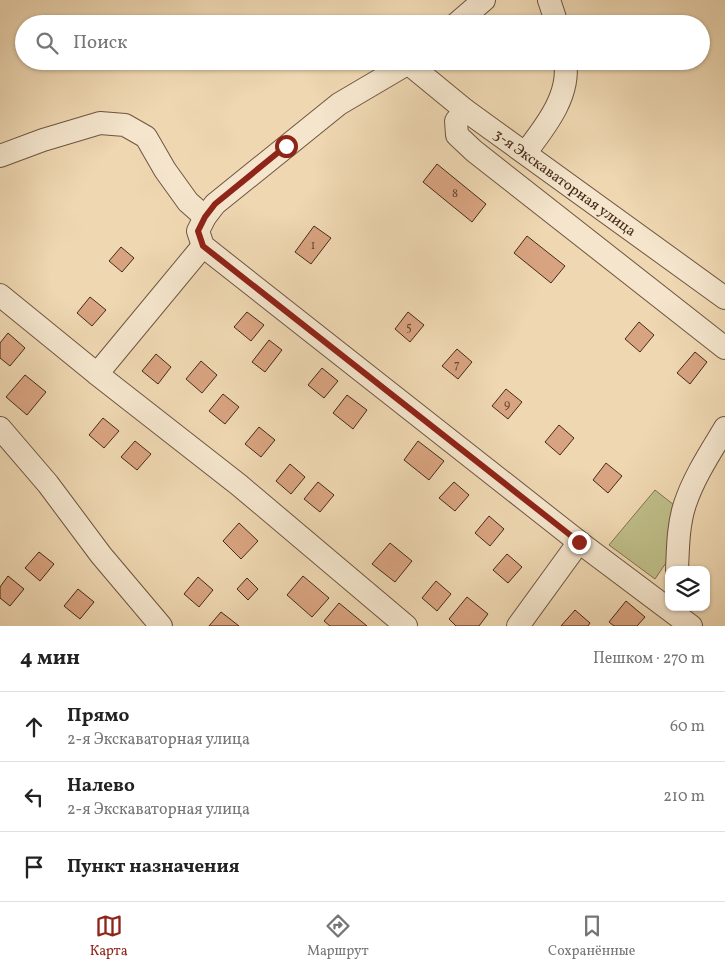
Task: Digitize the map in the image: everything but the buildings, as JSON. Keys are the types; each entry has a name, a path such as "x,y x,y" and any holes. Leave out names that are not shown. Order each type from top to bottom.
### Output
{"street":[{"path":"466,15 484,0"},
{"path":"549,0 555,15"},
{"path":"399,70 339,104 215,204 205,217 198,231 203,246 579,542 691,626"},
{"name":"3-я Экскаваторная улица","path":"419,70 465,110 526,152 725,298"},
{"path":"526,152 544,129 559,101 566,70"},
{"path":"465,110 456,121 456,135 725,348"},
{"path":"0,156 43,140 100,123 126,125 146,137 164,170 188,202 205,217"},
{"path":"96,374 203,246"},
{"path":"0,295 96,374 239,485 406,626"},
{"path":"0,428 48,484 101,555 162,626"},
{"path":"677,566 680,530 685,505 700,469 725,428"},
{"path":"518,626 579,542"},
{"path":"655,598 665,585"}],"shaded area":[{"path":"655,490 674,505 670,557 655,579 609,545"}],"route":[{"path":"286,146 215,204 205,217 198,231 203,246 579,542"}]}
